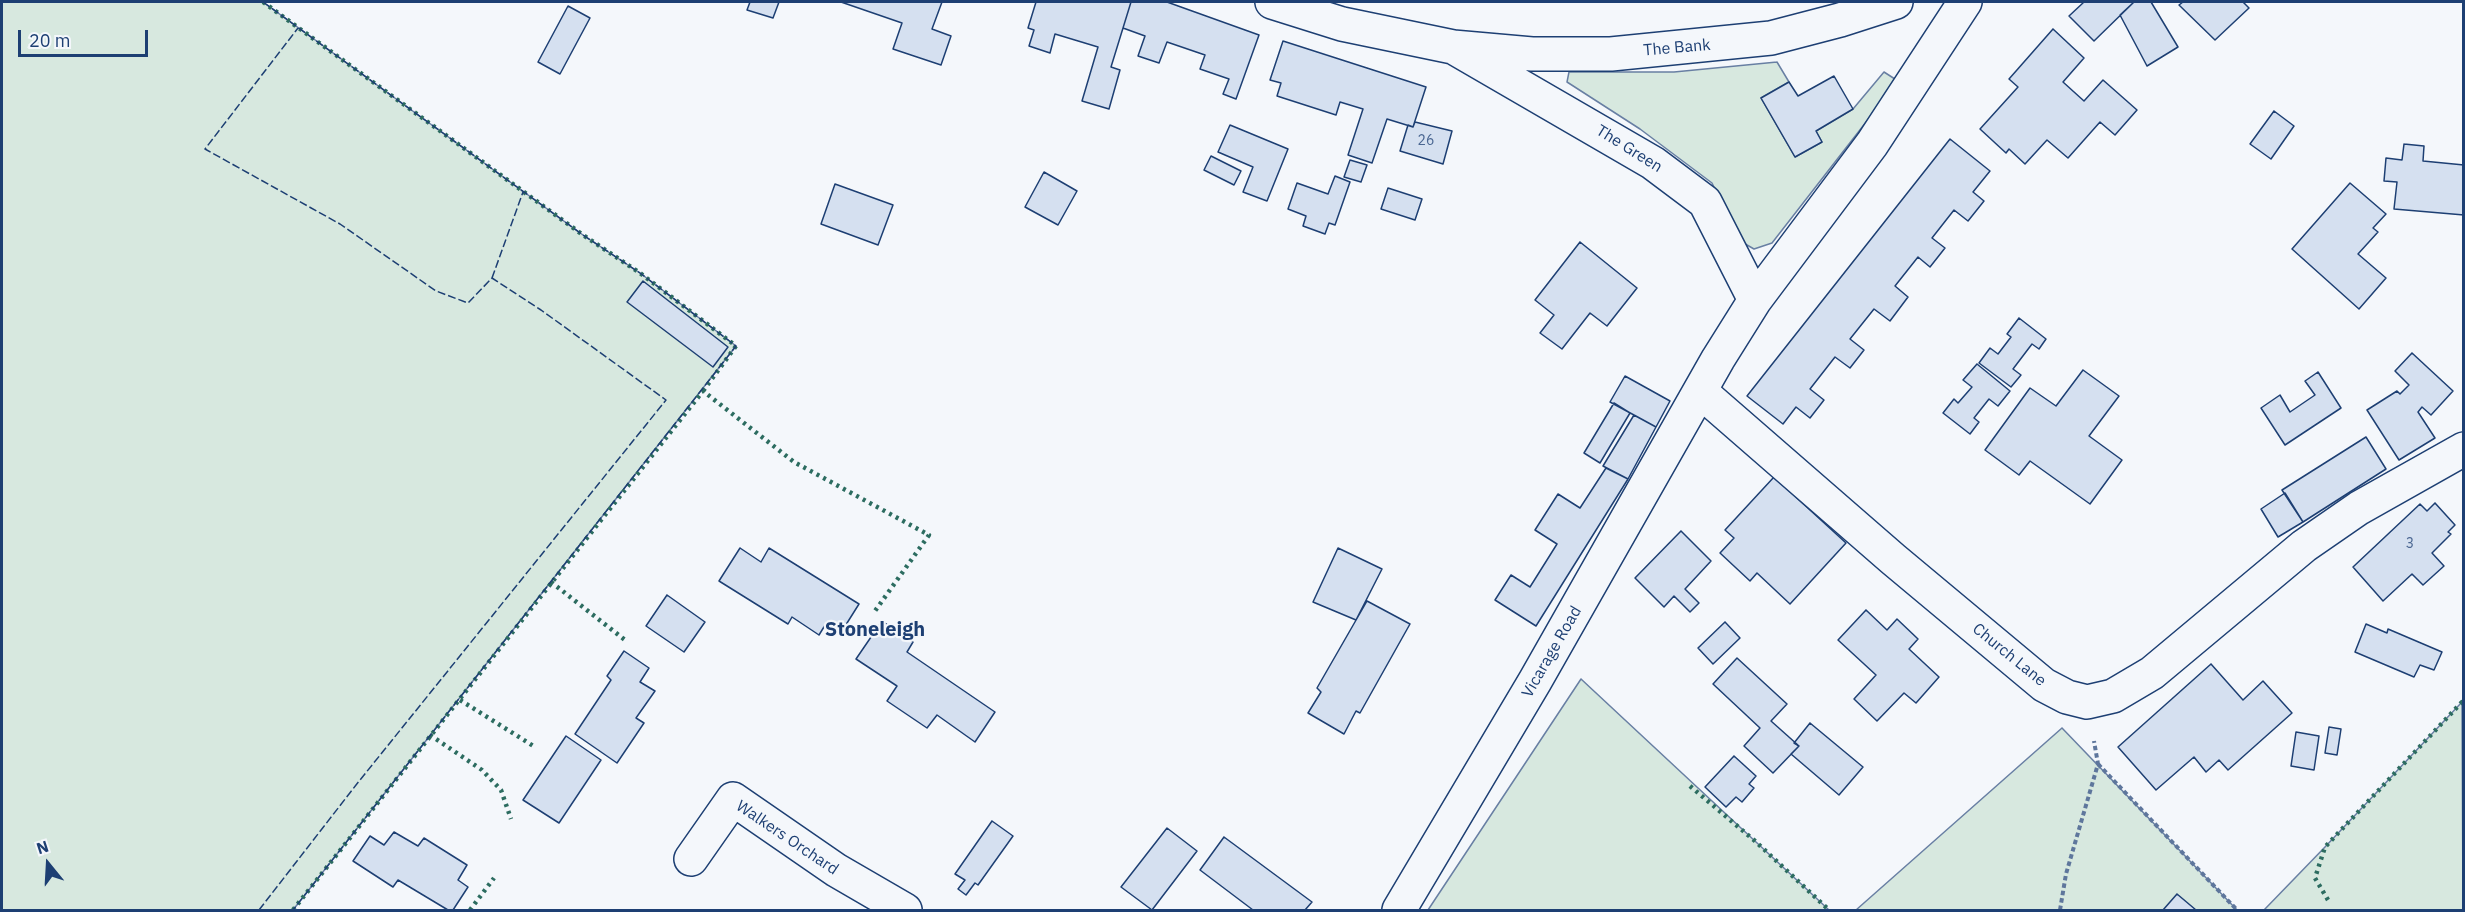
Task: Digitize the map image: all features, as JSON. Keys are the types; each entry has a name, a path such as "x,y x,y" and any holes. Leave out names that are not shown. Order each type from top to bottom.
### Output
{"street":[{"path":"1272,2 1342,24 1453,47"},
{"name":"The Bank","path":"1453,47 1532,54 1588,54 1689,48 1771,38 1896,2"},
{"path":"1701,392 1755,300 1872,144 1965,2"},
{"name":"The Green","path":"1453,47 1653,163 1705,202 1755,300"},
{"name":"Church Lane","path":"1701,392 1893,559 2044,685 2067,697 2087,702"},
{"name":"Vicarage Road","path":"1399,910 1545,664 1701,392"},
{"path":"2087,702 2113,696 2152,673 2304,546 2359,508 2463,449"},
{"name":"Walkers Orchard","path":"691,859 733,799 836,870 904,910"}],"path":[{"path":"2060,910 2066,874 2098,764 2087,702"},
{"path":"2098,764 2236,910"}],"shaded area":[{"path":"2,2 263,2 583,235 640,273 736,346 293,910 2,910"},
{"path":"1777,62 1789,82 1761,98 1795,157 1822,142 1816,131 1853,109 1884,72 1898,81 1772,243 1754,249 1740,241 1712,183 1640,129 1567,82 1569,72 1674,72"},
{"path":"1581,679 1829,910 1428,910"},
{"path":"2462,702 2463,910 2264,910 2325,847"},
{"path":"2062,728 2237,910 1856,910"}],"building":[{"path":"750,2 779,2 773,18 747,10"},
{"path":"841,2 942,2 932,29 951,36 941,65 893,49 902,23"},
{"path":"1036,2 1131,2 1111,67 1120,70 1109,109 1082,101 1098,47 1055,34 1050,53 1029,46 1034,30 1028,28"},
{"path":"1131,2 1167,2 1259,35 1236,99 1223,94 1229,79 1200,69 1205,55 1167,42 1159,63 1138,56 1145,36 1123,28"},
{"path":"2084,2 2134,2 2094,41 2069,16"},
{"path":"2134,2 2151,2 2178,47 2147,66 2120,15"},
{"path":"2183,2 2243,2 2249,8 2215,40 2179,5"},
{"path":"568,6 590,18 560,74 538,62"},
{"path":"2053,29 2084,58 2063,82 2084,101 2103,80 2137,110 2115,135 2100,122 2068,158 2047,140 2025,164 2009,149 2006,153 1980,129 2018,87 2009,79"},
{"path":"1283,41 1426,87 1413,127 1387,119 1372,163 1348,155 1363,109 1340,102 1336,115 1277,96 1281,83 1270,80"},
{"path":"1834,76 1853,109 1816,131 1822,142 1795,157 1761,98 1789,82 1798,96"},
{"path":"2274,111 2294,126 2271,159 2250,144"},
{"path":"1415,122 1452,131 1443,164 1400,151 1408,125 1413,127"},
{"path":"1230,125 1288,149 1267,201 1243,192 1253,167 1218,152"},
{"path":"1950,139 1990,171 1973,192 1984,201 1968,221 1954,210 1932,238 1945,248 1930,267 1918,257 1895,286 1908,297 1890,321 1874,309 1850,339 1864,350 1850,368 1835,357 1810,389 1824,400 1810,418 1796,407 1783,424 1747,396"},
{"path":"2404,144 2424,146 2423,161 2464,165 2464,215 2394,209 2397,182 2384,181 2386,158 2402,160"},
{"path":"1211,156 1241,171 1234,185 1204,170"},
{"path":"1350,160 1367,165 1361,182 1344,177"},
{"path":"1044,172 1077,191 1058,225 1025,207"},
{"path":"1335,176 1350,182 1335,225 1329,223 1325,234 1303,226 1306,216 1288,209 1297,183 1328,194"},
{"path":"2350,183 2386,214 2373,228 2378,232 2358,254 2386,278 2359,309 2292,249"},
{"path":"835,184 893,205 878,245 821,224"},
{"path":"1388,188 1422,199 1415,220 1381,209"},
{"path":"1580,242 1637,288 1607,326 1590,313 1562,349 1540,333 1554,315 1535,300"},
{"path":"643,281 728,347 713,367 627,302"},
{"path":"2019,318 2046,339 2039,349 2032,344 2013,369 2021,375 2011,387 1979,363 1990,348 1998,354 2011,337 2007,334"},
{"path":"2412,353 2453,391 2431,415 2422,407 2418,412 2435,438 2399,460 2367,410 2397,391 2400,394 2409,385 2395,371"},
{"path":"1977,364 2010,391 1998,406 1989,399 1974,418 1979,422 1970,434 1943,413 1954,399 1958,403 1972,387 1963,380"},
{"path":"2083,370 2119,396 2089,436 2122,460 2090,504 2030,461 2019,475 1985,450 2030,388 2056,406"},
{"path":"2318,372 2341,408 2285,445 2261,408 2280,395 2290,412 2315,395 2305,381"},
{"path":"1625,376 1670,401 1656,427 1610,402"},
{"path":"1614,403 1630,413 1600,463 1584,453"},
{"path":"1634,415 1656,427 1628,479 1603,466"},
{"path":"2366,437 2386,469 2303,522 2282,490"},
{"path":"1606,468 1628,479 1536,626 1495,600 1511,575 1530,587 1557,544 1535,530 1558,494 1580,508"},
{"path":"1774,477 1846,543 1790,604 1757,573 1750,581 1720,553 1734,538 1725,530"},
{"path":"2285,493 2303,522 2278,537 2261,509"},
{"path":"2435,503 2455,525 2448,532 2451,534 2432,553 2444,566 2423,585 2412,574 2383,601 2353,567 2420,504 2427,511"},
{"path":"1681,531 1711,561 1685,589 1699,603 1690,612 1674,596 1664,607 1635,578"},
{"path":"740,548 761,562 769,548 859,604 842,631 827,622 819,635 792,617 788,624 719,581"},
{"path":"1338,548 1382,569 1356,620 1313,602"},
{"path":"667,595 705,622 684,652 646,626"},
{"path":"1367,601 1410,624 1360,713 1356,711 1344,734 1308,713 1321,692 1317,688"},
{"path":"1866,610 1887,630 1897,619 1918,639 1909,649 1939,677 1916,703 1904,693 1877,721 1854,699 1876,675 1838,640"},
{"path":"882,621 913,642 907,652 995,712 975,742 937,715 927,728 887,701 897,686 856,659"},
{"path":"1725,622 1740,638 1713,664 1698,648"},
{"path":"2366,624 2387,633 2388,629 2442,652 2434,670 2420,665 2414,677 2355,652"},
{"path":"624,651 649,668 640,682 655,691 636,718 644,723 617,763 575,734 611,680 607,676"},
{"path":"1737,658 1787,704 1771,721 1799,746 1773,773 1744,746 1760,728 1713,684"},
{"path":"2211,664 2243,700 2263,681 2292,713 2228,770 2219,760 2206,772 2194,757 2156,790 2118,747"},
{"path":"1810,723 1863,767 1839,795 1791,754 1799,746 1794,743"},
{"path":"2329,727 2341,729 2337,755 2325,753"},
{"path":"2296,732 2319,736 2314,770 2291,766"},
{"path":"566,736 601,760 559,823 523,800"},
{"path":"1734,756 1756,776 1749,784 1754,788 1742,802 1736,797 1726,807 1705,787"},
{"path":"992,821 1013,836 978,885 975,883 966,895 958,889 965,880 955,874"},
{"path":"1167,828 1197,851 1152,910 1121,887"},
{"path":"394,832 418,846 424,838 467,865 458,880 468,887 453,910 448,910 398,880 393,887 353,861 370,836 384,845"},
{"path":"1224,837 1312,902 1305,910 1253,910 1200,870"},
{"path":"2177,894 2196,910 2163,910"}],"hedge":[{"path":"263,2 583,235 640,273 736,346 703,391"},
{"path":"293,910 703,391 794,462 929,535 875,611"},
{"path":"551,582 625,640"},
{"path":"460,700 535,747"},
{"path":"2328,900 2315,878 2325,847 2462,702 2464,703"},
{"path":"430,735 482,770 501,790 511,819"},
{"path":"1690,786 1755,841 1829,910"},
{"path":"470,910 494,878"}],"fence":[{"path":"263,2 583,235 640,273 736,346 293,910"},
{"path":"259,910 356,785 666,400 541,310 492,278 468,303 436,291 340,224 205,149 298,28"},
{"path":"492,278 523,192"}],"district":[{"name":"Stoneleigh","path":"875,630"}]}
